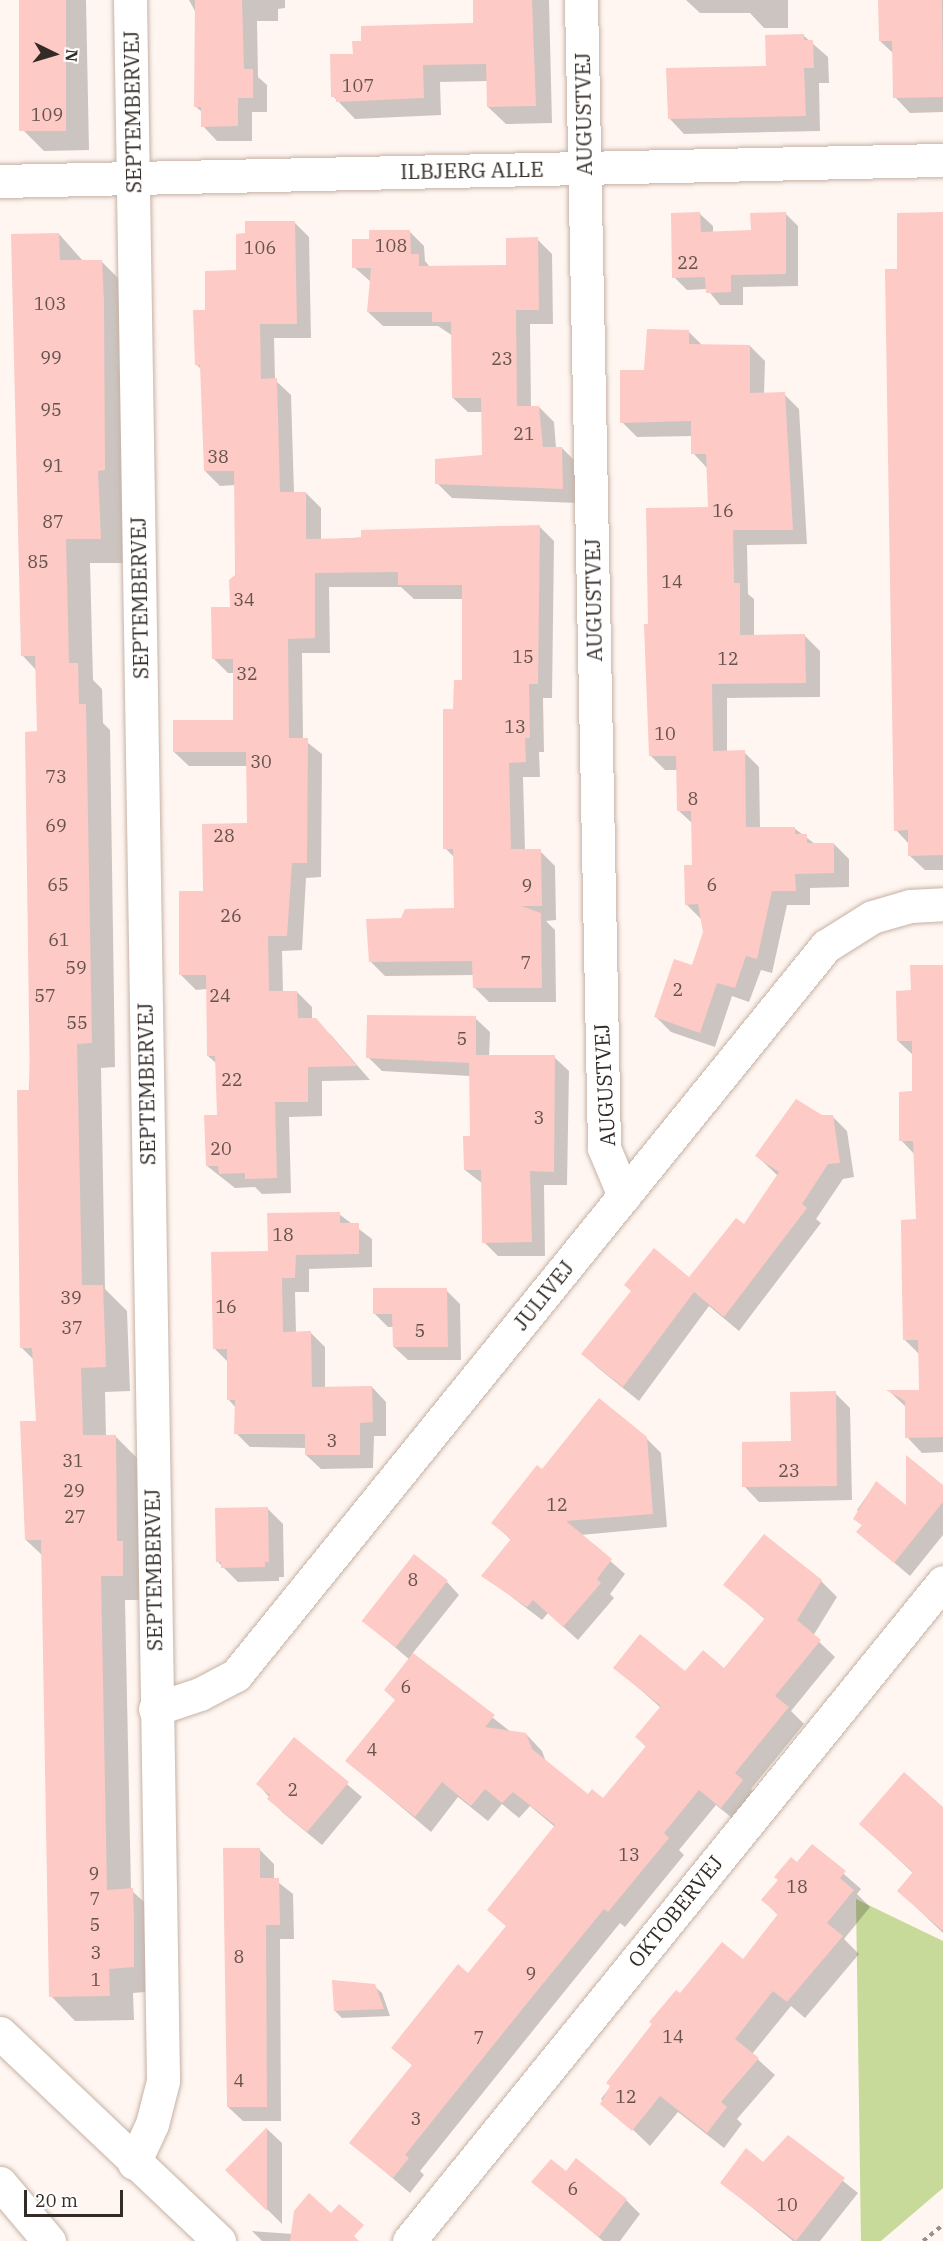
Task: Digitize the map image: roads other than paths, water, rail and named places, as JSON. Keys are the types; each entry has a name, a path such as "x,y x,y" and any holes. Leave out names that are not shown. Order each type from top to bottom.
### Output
{"street":[{"name":"SEPTEMBERVEJ","path":"130,0 155,1708 163,2081 152,2124 134,2163"},
{"name":"AUGUSTVEJ","path":"581,0 604,1148 624,1196"},
{"name":"ILBJERG ALLE","path":"0,181 943,160"},
{"name":"JULIVEJ","path":"155,1708 200,1694 236,1675 826,946 872,917 910,906 943,904"},
{"name":"OKTOBERVEJ","path":"409,2241 943,1582"},
{"path":"0,2033 134,2163 219,2241"},
{"path":"0,2183 49,2241"}]}
